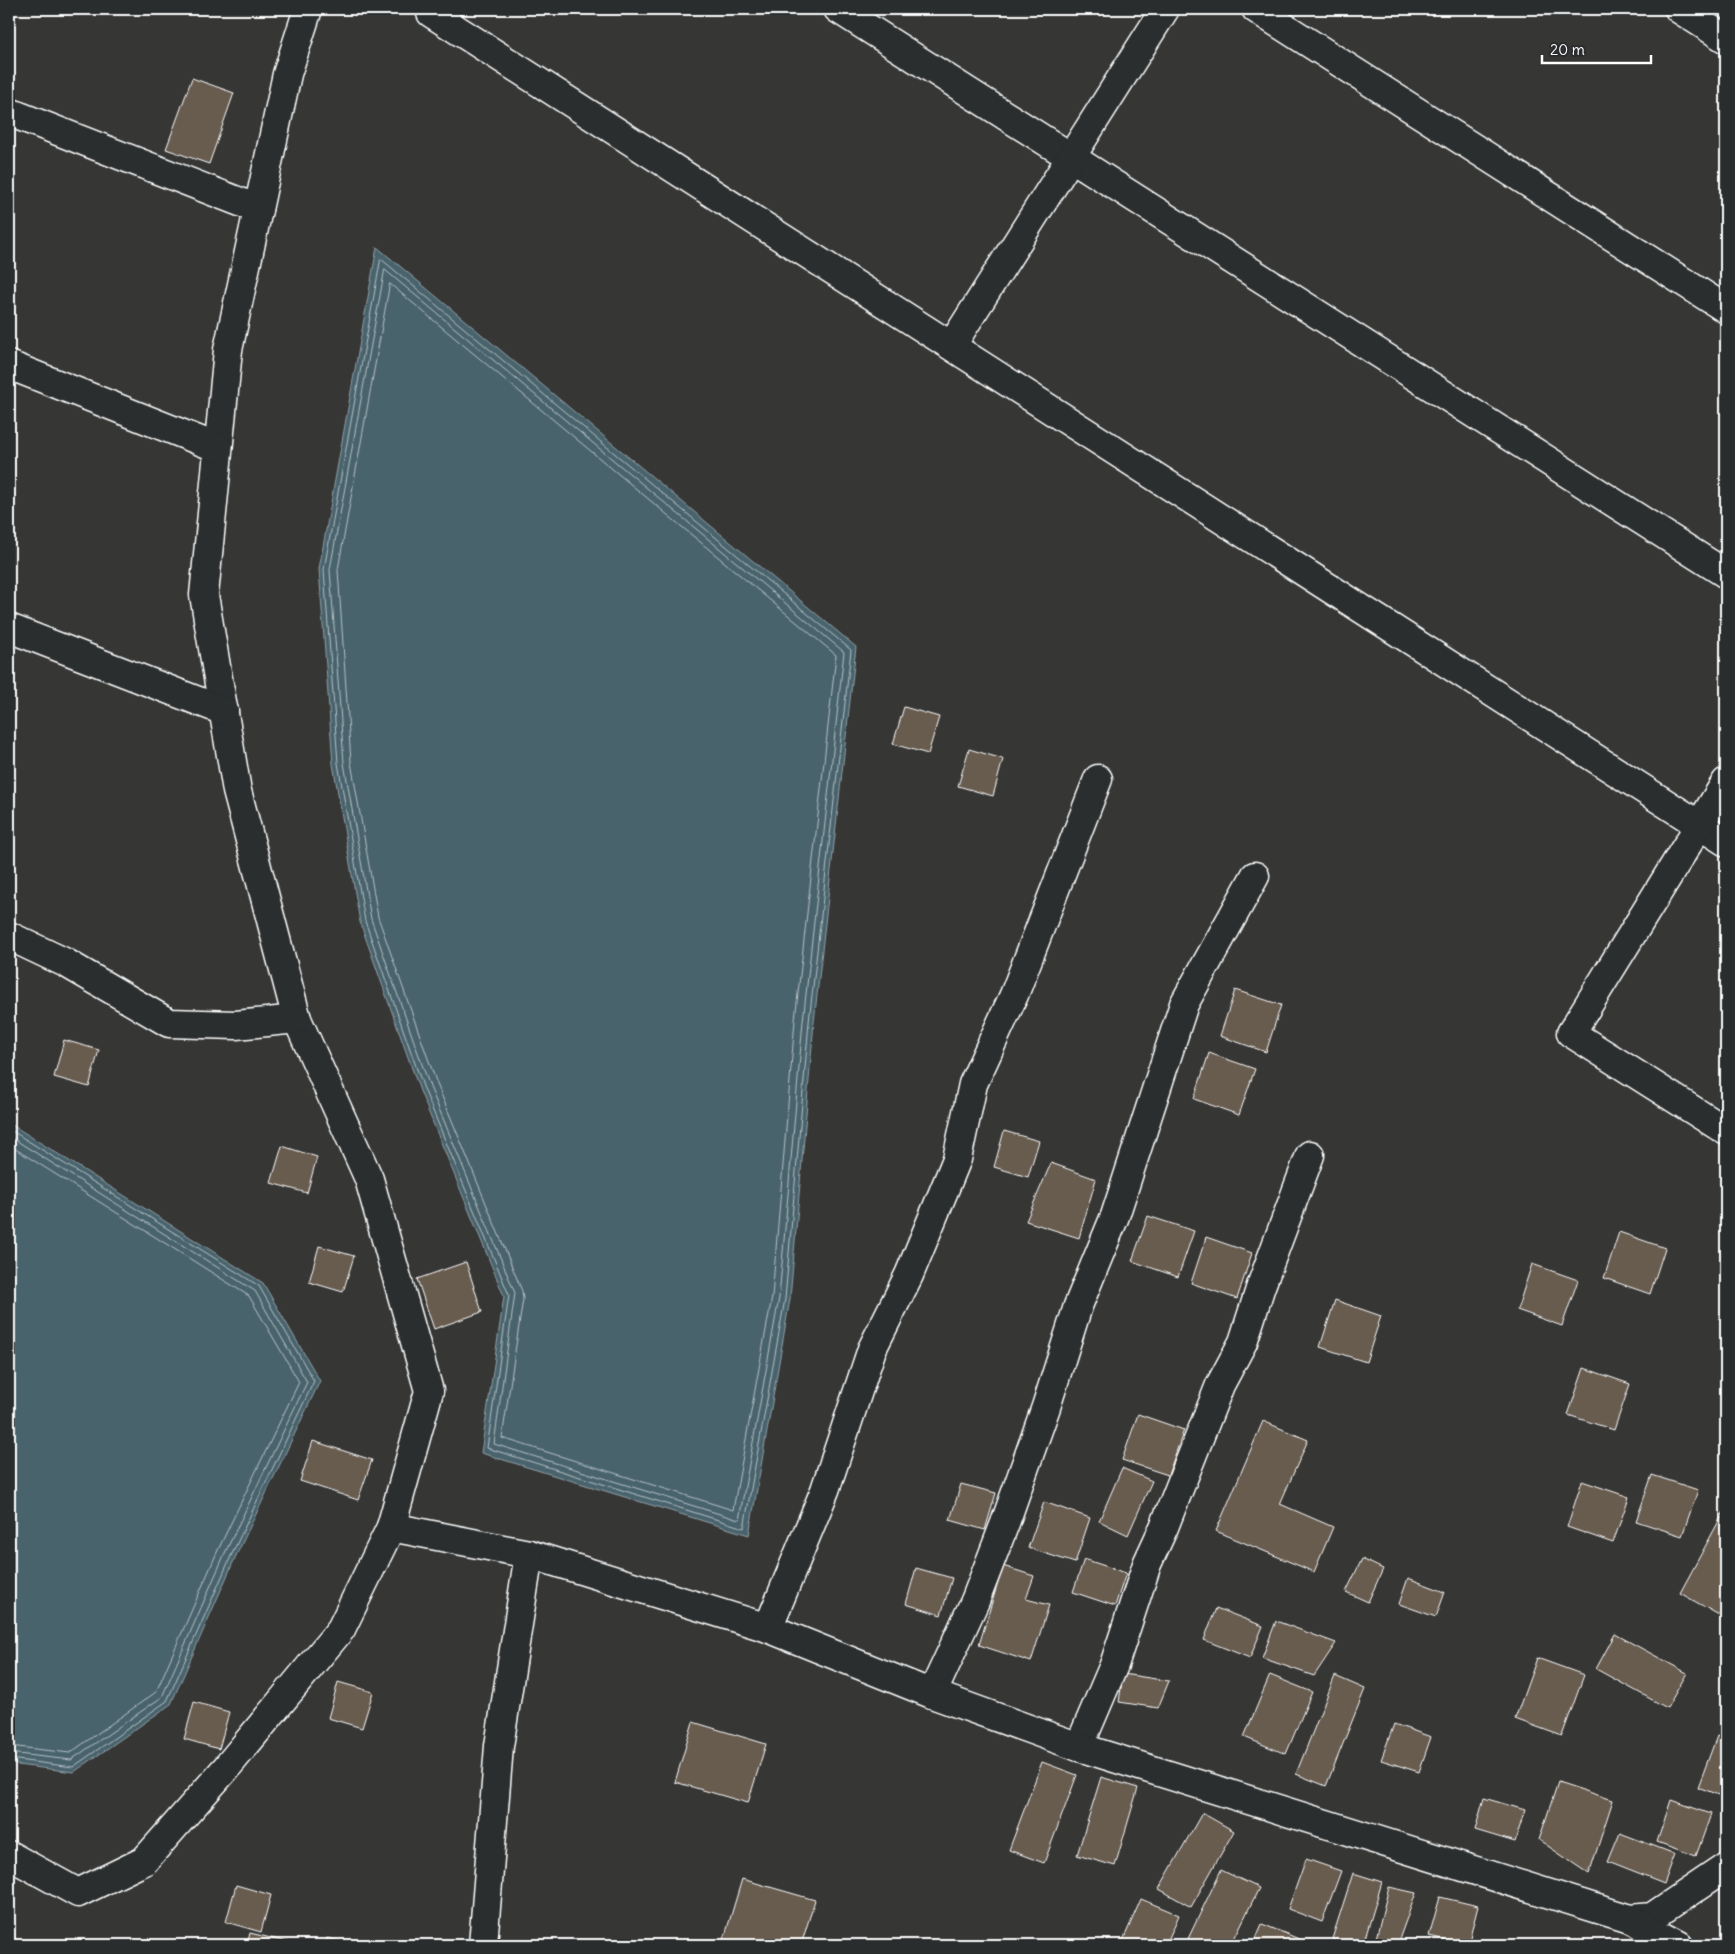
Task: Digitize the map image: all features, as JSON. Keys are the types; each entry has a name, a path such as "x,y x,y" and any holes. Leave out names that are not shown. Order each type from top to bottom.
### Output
{"street":[{"path":"9,1855 78,1893 144,1861 227,1767 341,1629 390,1526 429,1391 369,1179 297,1019 237,791 204,595 228,350 287,74 308,9"},
{"path":"838,9 1726,574"},
{"path":"952,346 1165,9"},
{"path":"1256,9 1726,308"},
{"path":"1679,9 1726,39"},
{"path":"431,12 1726,842"},
{"path":"9,112 258,209"},
{"path":"9,365 218,448"},
{"path":"9,628 224,711"},
{"path":"768,1628 825,1490 872,1349 909,1275 957,1160 973,1084 1014,995 1098,779"},
{"path":"1726,782 1570,1032 1726,1131"},
{"path":"932,1694 975,1601 1005,1522 1046,1407 1078,1306 1115,1216 1184,1004 1255,876"},
{"path":"9,936 66,963 169,1023 236,1025 297,1019"},
{"path":"1079,1747 1114,1665 1147,1564 1164,1528 1220,1385 1243,1342 1261,1286 1310,1155"},
{"path":"390,1526 529,1554 768,1628 932,1694 1079,1747 1630,1920 1679,1945"},
{"path":"483,1945 499,1746 529,1554"},
{"path":"1630,1920 1652,1917 1726,1867"}],"water":[{"path":"377,247 856,647 814,1022 790,1299 749,1535 481,1453 504,1296 420,1091 360,922 333,764 319,569"},
{"path":"9,1123 263,1283 320,1381 235,1558 171,1704 74,1772 9,1764"}],"building":[{"path":"192,78 234,93 209,164 166,149"},
{"path":"904,707 939,717 928,754 893,744"},
{"path":"969,749 1003,759 993,796 958,786"},
{"path":"1235,990 1281,1005 1266,1052 1220,1036"},
{"path":"64,1040 99,1050 89,1087 54,1077"},
{"path":"1209,1053 1255,1069 1239,1115 1194,1099"},
{"path":"1004,1131 1039,1141 1028,1177 994,1167"},
{"path":"282,1146 317,1157 307,1193 271,1183"},
{"path":"1051,1163 1096,1179 1079,1238 1026,1221"},
{"path":"1148,1216 1194,1231 1178,1277 1132,1261"},
{"path":"1619,1232 1665,1248 1650,1294 1604,1278"},
{"path":"1206,1237 1252,1253 1237,1299 1191,1283"},
{"path":"319,1246 354,1256 343,1292 309,1282"},
{"path":"466,1262 482,1312 434,1329 417,1279"},
{"path":"1532,1264 1578,1280 1562,1326 1517,1310"},
{"path":"1335,1300 1381,1316 1366,1362 1320,1347"},
{"path":"1584,1368 1630,1384 1614,1430 1568,1415"},
{"path":"1138,1414 1184,1430 1168,1475 1122,1460"},
{"path":"1263,1421 1308,1440 1280,1504 1333,1527 1314,1572 1216,1531"},
{"path":"313,1441 372,1460 358,1500 300,1481"},
{"path":"1122,1468 1152,1481 1128,1535 1099,1521"},
{"path":"1652,1475 1698,1490 1682,1536 1636,1521"},
{"path":"1582,1481 1629,1497 1613,1543 1567,1527"},
{"path":"961,1484 996,1493 985,1530 950,1520"},
{"path":"1044,1502 1090,1518 1075,1563 1028,1548"},
{"path":"1726,1508 1726,1619 1680,1593"},
{"path":"1084,1559 1126,1573 1115,1606 1073,1592"},
{"path":"1362,1559 1383,1569 1368,1602 1346,1592"},
{"path":"1003,1566 1034,1576 1026,1599 1049,1605 1031,1662 979,1645"},
{"path":"916,1568 952,1578 941,1615 906,1604"},
{"path":"1408,1578 1445,1592 1436,1617 1399,1604"},
{"path":"1216,1608 1263,1626 1250,1658 1204,1640"},
{"path":"1276,1621 1336,1643 1314,1676 1262,1658"},
{"path":"1615,1634 1687,1673 1667,1708 1596,1669"},
{"path":"1537,1658 1584,1675 1562,1736 1515,1719"},
{"path":"1123,1674 1169,1681 1158,1708 1119,1702"},
{"path":"1270,1675 1312,1692 1286,1754 1244,1737"},
{"path":"1335,1676 1365,1689 1326,1786 1296,1774"},
{"path":"338,1682 373,1692 362,1728 328,1718"},
{"path":"194,1702 229,1712 219,1749 184,1739"},
{"path":"693,1722 766,1744 748,1803 675,1782"},
{"path":"1394,1724 1431,1737 1419,1772 1381,1760"},
{"path":"1717,1736 1726,1739 1726,1798 1698,1787"},
{"path":"1042,1762 1077,1775 1044,1863 1009,1850"},
{"path":"1101,1777 1138,1788 1115,1866 1077,1855"},
{"path":"1558,1782 1613,1800 1589,1874 1539,1840"},
{"path":"1484,1798 1525,1810 1515,1842 1475,1830"},
{"path":"1671,1800 1711,1814 1696,1856 1657,1842"},
{"path":"1202,1813 1234,1831 1191,1907 1159,1889"},
{"path":"1620,1833 1675,1854 1664,1884 1608,1862"},
{"path":"1306,1859 1341,1871 1322,1922 1288,1909"},
{"path":"1221,1870 1259,1888 1231,1945 1185,1945"},
{"path":"1353,1873 1382,1882 1363,1945 1352,1945 1332,1939"},
{"path":"742,1879 815,1900 801,1945 747,1945 724,1939"},
{"path":"236,1885 271,1895 261,1932 226,1922"},
{"path":"1389,1887 1416,1893 1397,1945 1375,1942"},
{"path":"1440,1897 1478,1906 1468,1945 1429,1936"},
{"path":"1141,1899 1179,1915 1166,1945 1121,1945"},
{"path":"1262,1924 1309,1943 1308,1945 1253,1945"},
{"path":"250,1933 300,1945 247,1945"},
{"path":"327,1938 356,1945 325,1945"}]}
